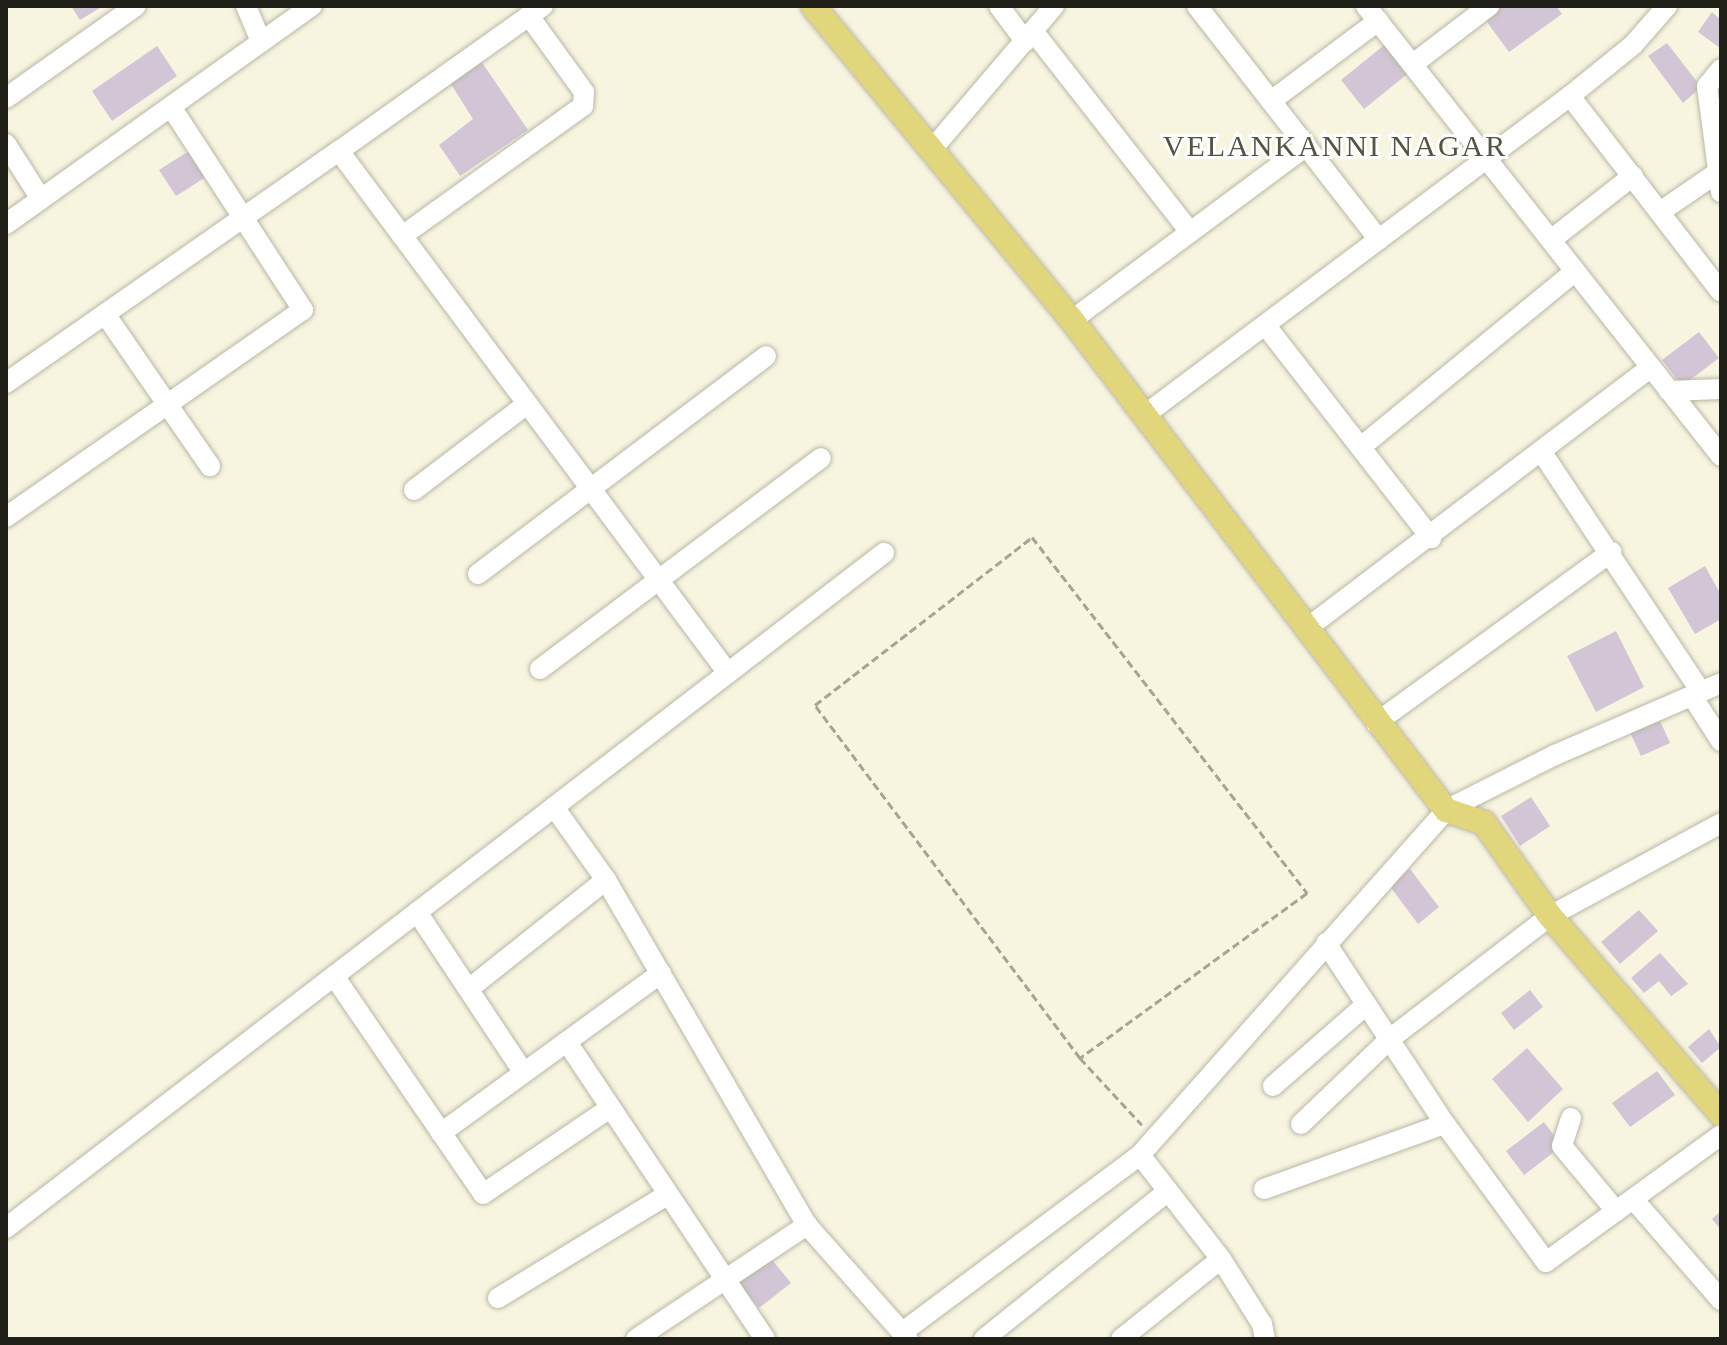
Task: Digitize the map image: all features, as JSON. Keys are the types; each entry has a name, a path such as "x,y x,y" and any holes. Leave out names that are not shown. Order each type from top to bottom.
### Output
{"main road":[{"path":"813,6 934,147 1072,320 1146,414 1376,723 1446,810 1484,823 1550,916 1721,1114"}],"street":[{"path":"6,98 136,6"},
{"path":"246,6 261,42"},
{"path":"6,224 312,6"},
{"path":"999,6 1029,36 1190,232"},
{"path":"934,147 1054,6"},
{"path":"1197,6 1379,240"},
{"path":"1413,64 1489,6"},
{"path":"1146,414 1570,96 1633,45 1667,6"},
{"path":"6,383 536,11 584,92 583,106 402,236"},
{"path":"1271,101 1372,14 1721,456"},
{"path":"1660,212 1720,178 1707,86 1721,69"},
{"path":"1570,96 1721,292"},
{"path":"6,517 170,407 303,310 171,107"},
{"path":"6,144 41,199"},
{"path":"1072,320 1306,146"},
{"path":"339,151 728,673"},
{"path":"1551,240 1633,176"},
{"path":"1361,447 1575,271"},
{"path":"105,314 210,466"},
{"path":"1266,326 1431,538"},
{"path":"478,574 766,356"},
{"path":"1306,629 1431,538 1651,367"},
{"path":"1669,391 1721,389"},
{"path":"414,490 527,404"},
{"path":"1541,451 1611,552 1721,741"},
{"path":"540,669 821,458"},
{"path":"1376,723 1611,552"},
{"path":"6,1227 884,553"},
{"path":"554,807 606,880 807,1225 906,1335 1140,1155 1446,810 1555,755 1721,683"},
{"path":"1301,1124 1391,1038 1550,916 1721,823"},
{"path":"470,988 606,880"},
{"path":"417,912 524,1073"},
{"path":"1326,943 1445,1124 1546,1262 1721,1135"},
{"path":"441,1133 661,973"},
{"path":"334,976 483,1194 610,1108"},
{"path":"1273,1086 1366,1005"},
{"path":"567,1042 721,1278 765,1339"},
{"path":"1571,1118 1562,1146 1721,1300"},
{"path":"1264,1189 1445,1124"},
{"path":"1140,1155 1221,1259 1262,1324 1265,1339"},
{"path":"984,1339 1168,1191"},
{"path":"498,1298 667,1195"},
{"path":"636,1339 721,1278 807,1225"},
{"path":"1121,1339 1144,1332 1221,1259"}],"path":[{"path":"1080,1058 1307,893 1032,537 815,705 1080,1058 1153,1137"}],"building":[{"path":"71,6 103,6 80,20"},
{"path":"1501,6 1556,6 1562,14 1509,52 1484,18"},
{"path":"1712,12 1721,20 1720,48 1698,32"},
{"path":"1388,42 1411,71 1364,109 1341,80"},
{"path":"1667,43 1701,87 1683,103 1648,56"},
{"path":"157,46 177,76 112,121 92,91"},
{"path":"481,61 528,130 460,176 439,145 473,119 449,81"},
{"path":"192,149 209,175 176,196 159,170"},
{"path":"1699,332 1719,358 1682,386 1662,360"},
{"path":"1705,566 1721,595 1721,619 1695,634 1668,588"},
{"path":"1616,631 1644,687 1596,712 1567,656"},
{"path":"1656,712 1670,743 1641,756 1627,726"},
{"path":"1531,797 1550,826 1520,846 1501,816"},
{"path":"1410,869 1439,907 1418,924 1389,885"},
{"path":"1639,910 1658,931 1620,964 1601,942"},
{"path":"1660,953 1688,984 1671,996 1659,981 1644,993 1631,978"},
{"path":"1530,990 1543,1007 1514,1030 1501,1013"},
{"path":"1709,1029 1721,1047 1702,1063 1688,1047"},
{"path":"1527,1048 1563,1089 1528,1122 1492,1079"},
{"path":"1657,1071 1675,1095 1630,1127 1612,1103"},
{"path":"1544,1122 1562,1146 1524,1175 1506,1151"},
{"path":"1721,1211 1721,1230 1712,1219"},
{"path":"769,1256 791,1283 759,1308 738,1282"}],"district":[{"name":"VELANKANNI NAGAR","path":"1335,146"}]}
